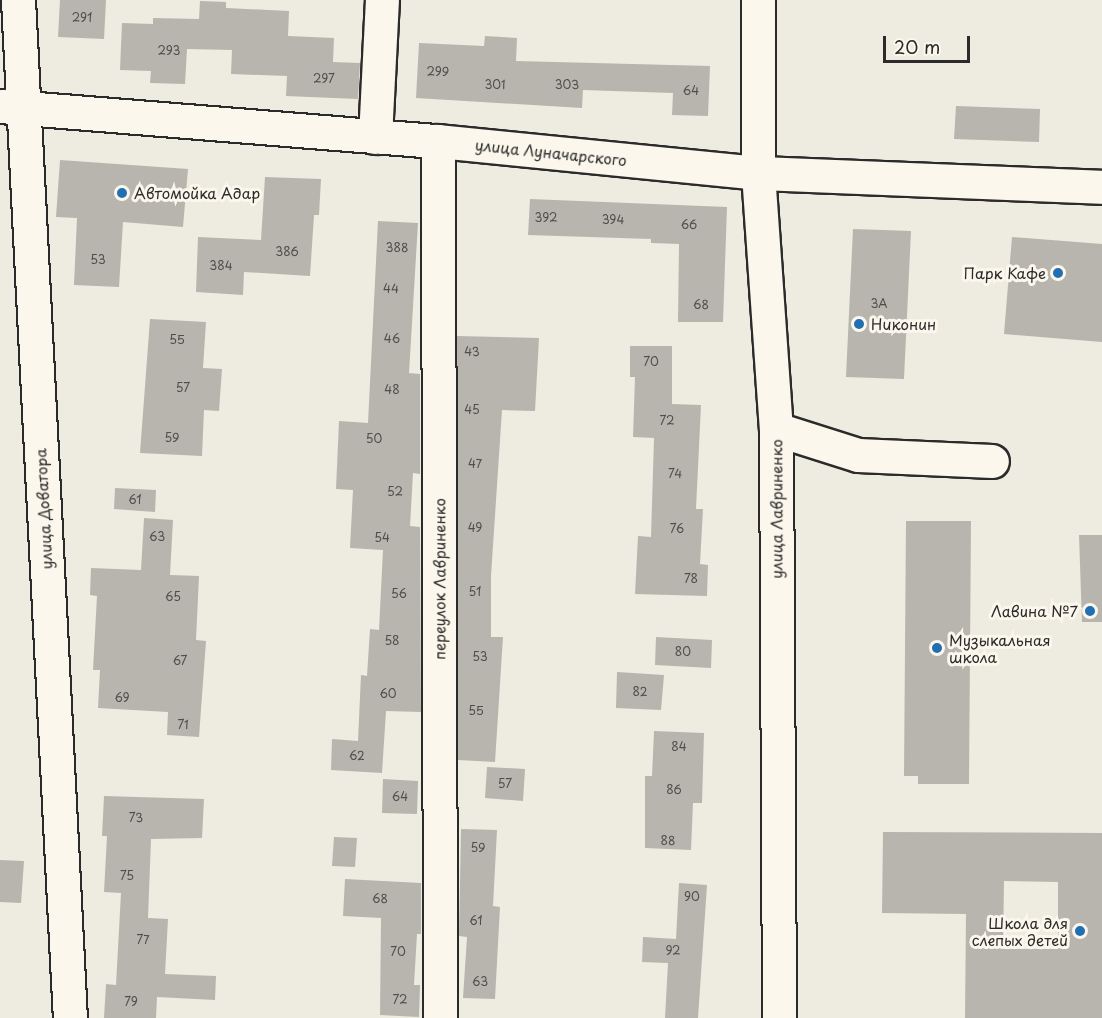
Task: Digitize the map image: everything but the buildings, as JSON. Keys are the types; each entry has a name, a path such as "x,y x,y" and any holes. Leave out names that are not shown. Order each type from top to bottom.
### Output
{"main road":[{"name":"улица Доватора","path":"18,0 11,106 70,1018"},
{"path":"375,137 382,0"},
{"name":"улица Лавриненко","path":"758,0 758,173 776,429 779,1018"},
{"name":"улица Луначарского","path":"11,106 438,141 758,173 1102,187"},
{"name":"переулок Лавриненко","path":"438,141 440,1018"},
{"path":"776,429 858,455 992,461"}],"place":[{"name":"Автомойка Адар","path":"122,193"},
{"name":"Парк Кафе","path":"1058,273"},
{"name":"Никонин","path":"859,324"},
{"name":"Лавина №7","path":"1090,611"},
{"name":"Музыкальная школа","path":"937,648"},
{"name":"Школа для слепых детей","path":"1080,931"}]}
